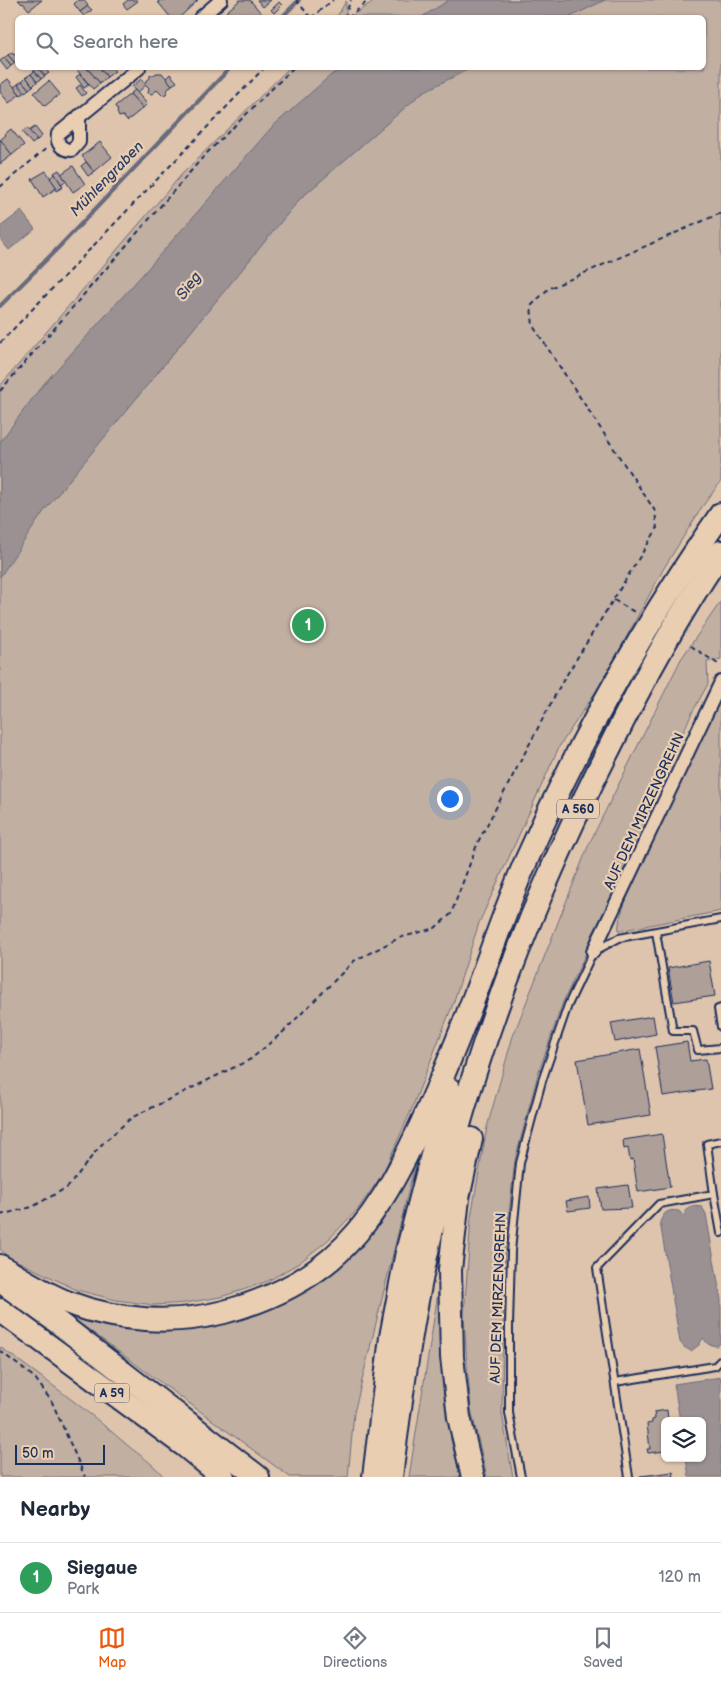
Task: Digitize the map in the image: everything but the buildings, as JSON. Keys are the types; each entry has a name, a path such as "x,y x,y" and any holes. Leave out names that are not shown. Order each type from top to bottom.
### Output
{"highway":[{"path":"0,1266 69,1303 132,1318 191,1319 246,1306 285,1289 330,1259 351,1239 376,1208 410,1148 430,1105 470,1008 496,936 532,847 556,794 591,726 629,659 668,593 721,514"},
{"name":"A 560","path":"532,916 579,808 631,705 668,637 721,552"},
{"path":"392,1477 400,1404 422,1279 451,1156 488,1035 532,916"},
{"path":"473,1477 459,1417 453,1365 450,1270 458,1198 473,1126 532,916"},
{"path":"374,1477 391,1337 407,1252 470,1008"},
{"name":"A 59","path":"0,1281 60,1324 258,1477"},
{"name":"A 59","path":"0,1310 185,1446 223,1477"}],"street":[{"path":"204,15 221,0"},
{"path":"79,116 78,142 72,150 62,148 58,140 58,134 79,116 136,70"},
{"name":"AUF DEM MIRZENGREHN","path":"593,952 721,682"}],"lane":[{"path":"593,952 619,938 721,919"},
{"path":"656,932 673,1030 693,1031 698,1050 721,1048"},
{"name":"AUF DEM MIRZENGREHN","path":"521,1477 509,1413 509,1326 512,1251 520,1163 542,1081 568,1005 593,952"},
{"path":"721,1008 718,1009 721,1027"},
{"path":"721,1141 707,1144 721,1233"},
{"path":"629,1477 597,1268 659,1204 714,1194"},
{"path":"614,1382 718,1367 721,1360"}],"path":[{"path":"296,0 309,15"},
{"path":"315,15 333,0"},
{"path":"347,15 351,0"},
{"path":"350,15 369,0"},
{"path":"0,343 262,70"},
{"path":"0,391 204,156 292,70"},
{"path":"0,187 58,140"},
{"path":"0,1215 32,1207 68,1187 100,1146 131,1118 252,1059 283,1032 354,961 399,938 435,928 451,914 478,842 561,684 657,528 656,511 533,326 531,306 548,289 721,213"},
{"path":"614,600 636,613"},
{"path":"691,646 721,666"},
{"path":"0,1351 35,1378 52,1402 85,1477"}],"shaded area":[{"path":"375,0 721,0 721,481 702,507 664,568 602,682 559,747 479,923 453,1004 410,1113 382,1175 358,1209 328,1240 299,1263 268,1281 220,1297 186,1303 154,1305 116,1300 77,1290 7,1256 0,1249 0,386 182,174 287,70 706,70 706,15 353,15"},
{"path":"346,1 346,13 348,15 338,15"},
{"path":"721,601 721,659 707,662 708,684 674,751 656,793 638,844 592,935 587,951 563,1002 538,1074 515,1160 505,1248 502,1414 513,1477 487,1477 471,1409 464,1317 471,1217 487,1127 513,1036 589,844 681,659"},
{"path":"721,696 721,911 619,931 623,908 680,781"},
{"path":"414,1168 354,1413 348,1477 290,1477 63,1311 139,1329 184,1330 217,1324 340,1264 382,1222"},
{"path":"438,1293 451,1440 461,1477 409,1477"},
{"path":"0,1347 95,1418 150,1463 164,1477 0,1477"}],"water":[{"path":"449,0 605,0 574,15 425,15"},
{"name":"Sieg","path":"340,70 467,70 423,92 299,200 44,511 0,577 0,442 41,387 272,127 331,75"},
{"path":"21,211 35,229 9,250 0,239 0,227"},
{"path":"692,1206 702,1207 706,1214 721,1300 721,1343 716,1346 708,1344 703,1338 699,1345 691,1351 680,1342 660,1222 665,1214 672,1210 679,1211 684,1217 686,1210"},
{"path":"721,1377 721,1477 689,1477 687,1462 706,1462 706,1417 679,1417 674,1384"}],"waterway":[{"name":"Mühlengraben","path":"284,15 299,0"},
{"name":"Mühlengraben","path":"0,306 228,70"}],"place":[{"name":"Siegaue","path":"308,625"}]}
